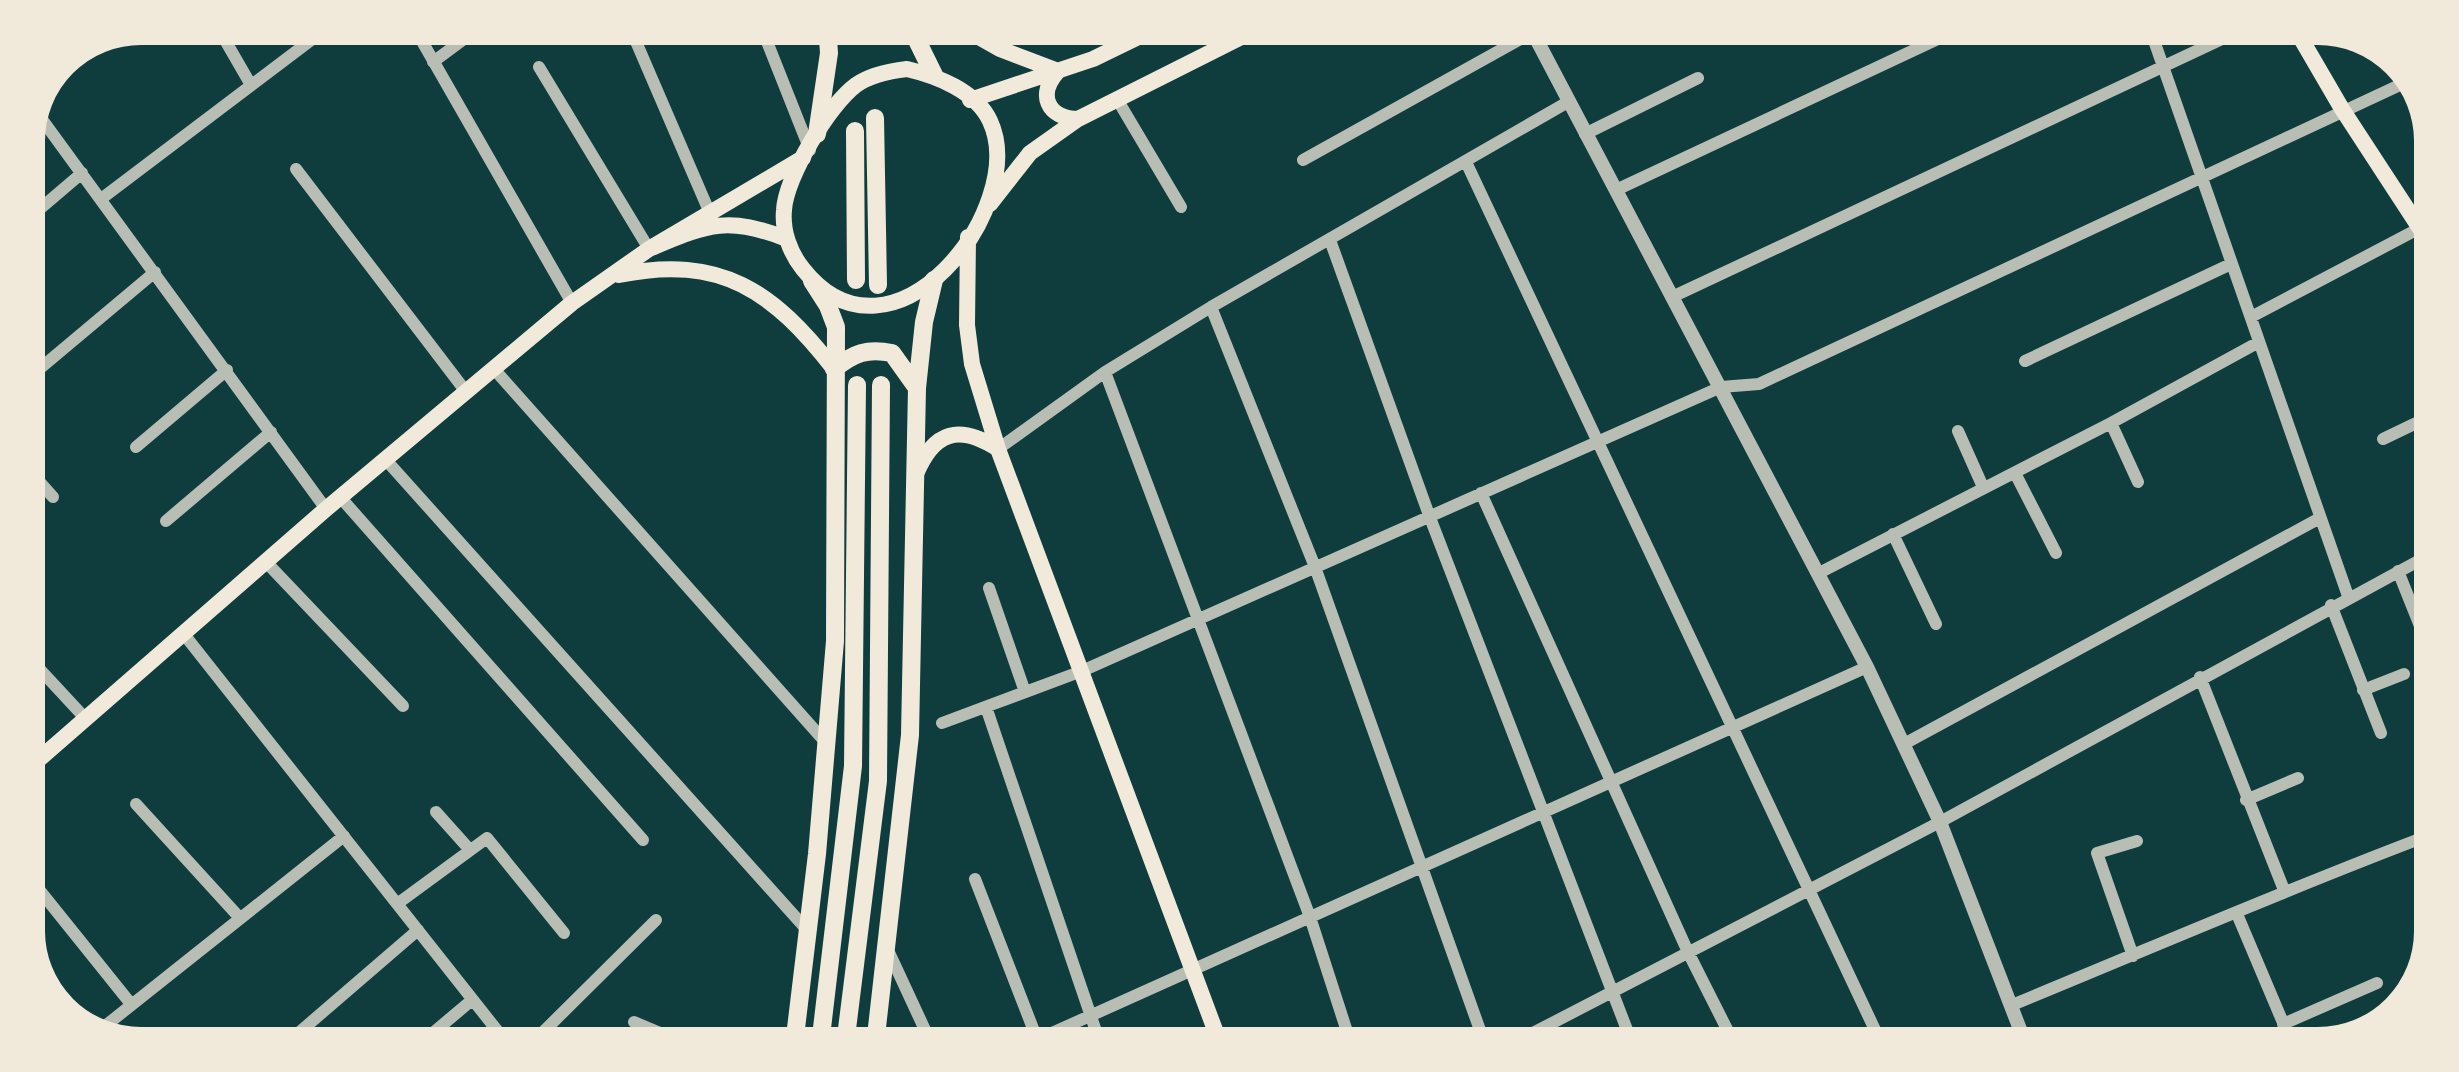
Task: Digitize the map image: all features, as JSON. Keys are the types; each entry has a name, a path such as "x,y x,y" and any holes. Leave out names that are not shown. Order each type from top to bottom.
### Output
{"main road":[{"path":"42,756 572,303 649,248 810,147 828,42"},
{"path":"918,42 934,75"},
{"path":"986,42 1058,71"},
{"path":"970,100 1058,71 1124,42"},
{"path":"978,218 1030,153 1078,119 1231,42"},
{"path":"2303,42 2417,224"},
{"path":"796,1030 835,641 836,328 828,306 796,260 787,239 784,203 832,108 858,83 890,70 908,69 934,75 970,100 989,119 999,158 989,197 950,265 896,305 860,305 829,295 812,281"},
{"path":"1058,71 1048,82 1045,97 1063,119 1078,119"},
{"path":"875,118 878,285"},
{"path":"854,131 856,280"},
{"path":"649,248 705,226 750,225 787,239"},
{"path":"968,237 967,325 972,364 998,449 1215,1030"},
{"path":"606,277 647,269 696,268 740,283 778,305 834,369"},
{"path":"877,1030 910,735 917,388 934,280"},
{"path":"834,369 869,349 892,353 917,388"},
{"path":"822,1030 853,766 857,385"},
{"path":"847,1030 878,781 881,385"},
{"path":"916,475 926,450 948,435 975,434 998,449"}],"street":[{"path":"226,42 250,85"},
{"path":"101,199 308,42"},
{"path":"422,42 572,303"},
{"path":"433,62 460,42"},
{"path":"636,42 709,211"},
{"path":"767,42 810,147"},
{"path":"1303,160 1508,42"},
{"path":"1538,42 1867,667 1940,822 2021,1030"},
{"path":"1616,190 1931,42"},
{"path":"2154,42 2348,596"},
{"path":"1672,297 2217,42"},
{"path":"539,67 649,248"},
{"path":"1585,134 1698,78"},
{"path":"942,723 1082,671 1720,387 1759,384 2399,84"},
{"path":"1117,99 1181,207"},
{"path":"998,449 1105,372 1211,307 1568,102"},
{"path":"44,122 326,509"},
{"path":"1466,162 1875,1030"},
{"path":"296,169 467,393"},
{"path":"42,207 82,173"},
{"path":"2251,316 2417,228"},
{"path":"1330,240 1627,1030"},
{"path":"2026,361 2231,264"},
{"path":"42,367 155,272"},
{"path":"1211,307 1315,567 1480,1030"},
{"path":"1820,573 2259,342"},
{"path":"494,369 828,745"},
{"path":"136,447 226,370"},
{"path":"1105,372 1310,917 1347,1030"},
{"path":"2111,423 2138,482"},
{"path":"2383,440 2417,423"},
{"path":"1958,431 1983,487"},
{"path":"166,521 271,432"},
{"path":"386,460 808,931"},
{"path":"2015,473 2056,553"},
{"path":"42,485 52,497"},
{"path":"1481,493 1688,952 1728,1030"},
{"path":"341,497 643,840"},
{"path":"1904,744 2320,518"},
{"path":"1893,533 1936,624"},
{"path":"1539,1030 1940,822 2417,561"},
{"path":"266,562 403,706"},
{"path":"2398,571 2417,618"},
{"path":"989,588 1025,692"},
{"path":"2331,605 2381,733"},
{"path":"183,633 496,1030"},
{"path":"1061,1030 1867,667"},
{"path":"42,672 85,718"},
{"path":"2363,690 2404,674"},
{"path":"2200,677 2284,890"},
{"path":"986,707 1095,1030"},
{"path":"2246,800 2298,778"},
{"path":"136,803 239,917"},
{"path":"436,812 470,850"},
{"path":"108,1023 344,836"},
{"path":"397,904 487,838 564,933"},
{"path":"2012,1005 2237,914 2284,890 2417,840"},
{"path":"2133,956 2097,853 2137,842"},
{"path":"975,879 1028,1030"},
{"path":"42,893 131,1004"},
{"path":"2237,914 2286,1030"},
{"path":"545,1030 656,920"},
{"path":"302,1030 418,930"},
{"path":"886,949 925,1030"},
{"path":"2283,1024 2377,983"},
{"path":"436,1030 472,1000"},
{"path":"634,1022 653,1030"}]}
